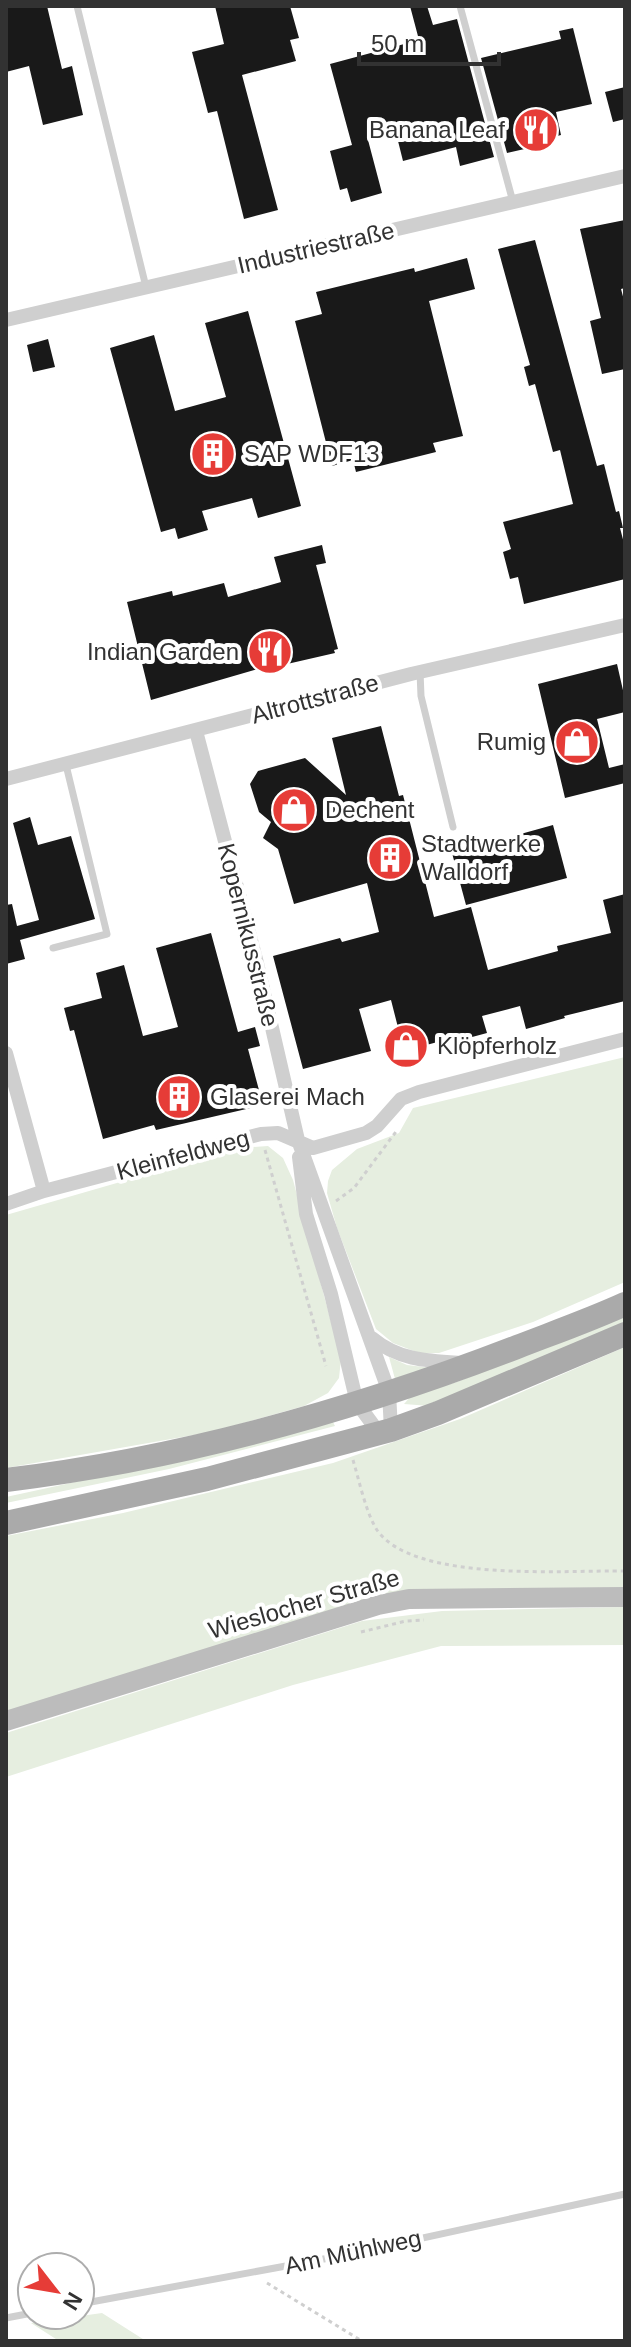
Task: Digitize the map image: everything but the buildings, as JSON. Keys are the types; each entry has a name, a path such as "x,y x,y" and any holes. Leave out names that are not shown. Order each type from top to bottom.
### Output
{"main road":[{"path":"6,1480 160,1454 357,1403 473,1364 625,1304"},
{"path":"6,1523 207,1479 385,1432 438,1413 625,1334"}],"street":[{"name":"Industriestraße","path":"6,320 625,176"},
{"name":"Altrottstraße","path":"6,779 420,672 625,625"},
{"name":"Kopernikusstraße","path":"196,731 257,963 298,1140 389,1392 385,1432"},
{"name":"Kleinfeldweg","path":"6,1204 44,1191 261,1134 278,1133 313,1148 366,1133 377,1126 401,1099 625,1039"},
{"path":"6,1053 44,1191"},
{"name":"Kopernikusstraße","path":"298,1140 306,1214 331,1294 357,1403 385,1432"},
{"path":"372,1338 384,1348 405,1357 473,1364"},
{"name":"Wieslocher Straße","path":"6,1721 378,1605 409,1599 625,1597"}],"lane":[{"path":"77,6 146,287"},
{"path":"460,6 513,202"},
{"path":"420,672 421,696 453,827"},
{"path":"53,948 107,934 66,765"},
{"name":"Am Mühlweg","path":"96,2301 250,2273 625,2194"}],"path":[{"path":"323,1206 337,1201 354,1188 399,1127"},
{"path":"261,1134 326,1366"},
{"path":"284,1223 306,1214"},
{"path":"352,1458 377,1530 389,1541 419,1558 462,1568 625,1571"},
{"path":"355,1634 406,1621 435,1619"},
{"path":"250,2273 362,2341"}],"shaded area":[{"path":"625,1057 625,1282 533,1322 439,1353 419,1353 393,1343 376,1329 337,1228 327,1193 332,1170 357,1149 399,1133 413,1108"},
{"path":"268,1146 283,1158 293,1180 341,1359 339,1378 328,1393 304,1406 211,1432 6,1468 6,1215 238,1148"},
{"path":"625,1314 625,1325 430,1406 404,1404 411,1396 457,1382"},
{"path":"625,1347 625,1589 439,1590 6,1712 6,1536 123,1513 333,1463 460,1419"},
{"path":"389,1357 407,1365 432,1368 395,1379"},
{"path":"332,1420 335,1426 169,1469 6,1503 6,1497 167,1462"},
{"path":"625,1607 625,1645 441,1646 293,1685 6,1777 6,1733 362,1621 442,1611"},
{"path":"102,2313 146,2341 59,2341 43,2331 96,2331 96,2314"}],"place":[{"name":"Banana Leaf","path":"536,130"},
{"name":"SAP WDF13","path":"213,454"},
{"name":"Indian Garden","path":"270,652"},
{"name":"Rumig","path":"577,742"},
{"name":"Dechent","path":"294,810"},
{"name":"Stadtwerke Walldorf","path":"390,858"},
{"name":"Klöpferholz","path":"406,1046"},
{"name":"Glaserei Mach","path":"179,1097"}]}
